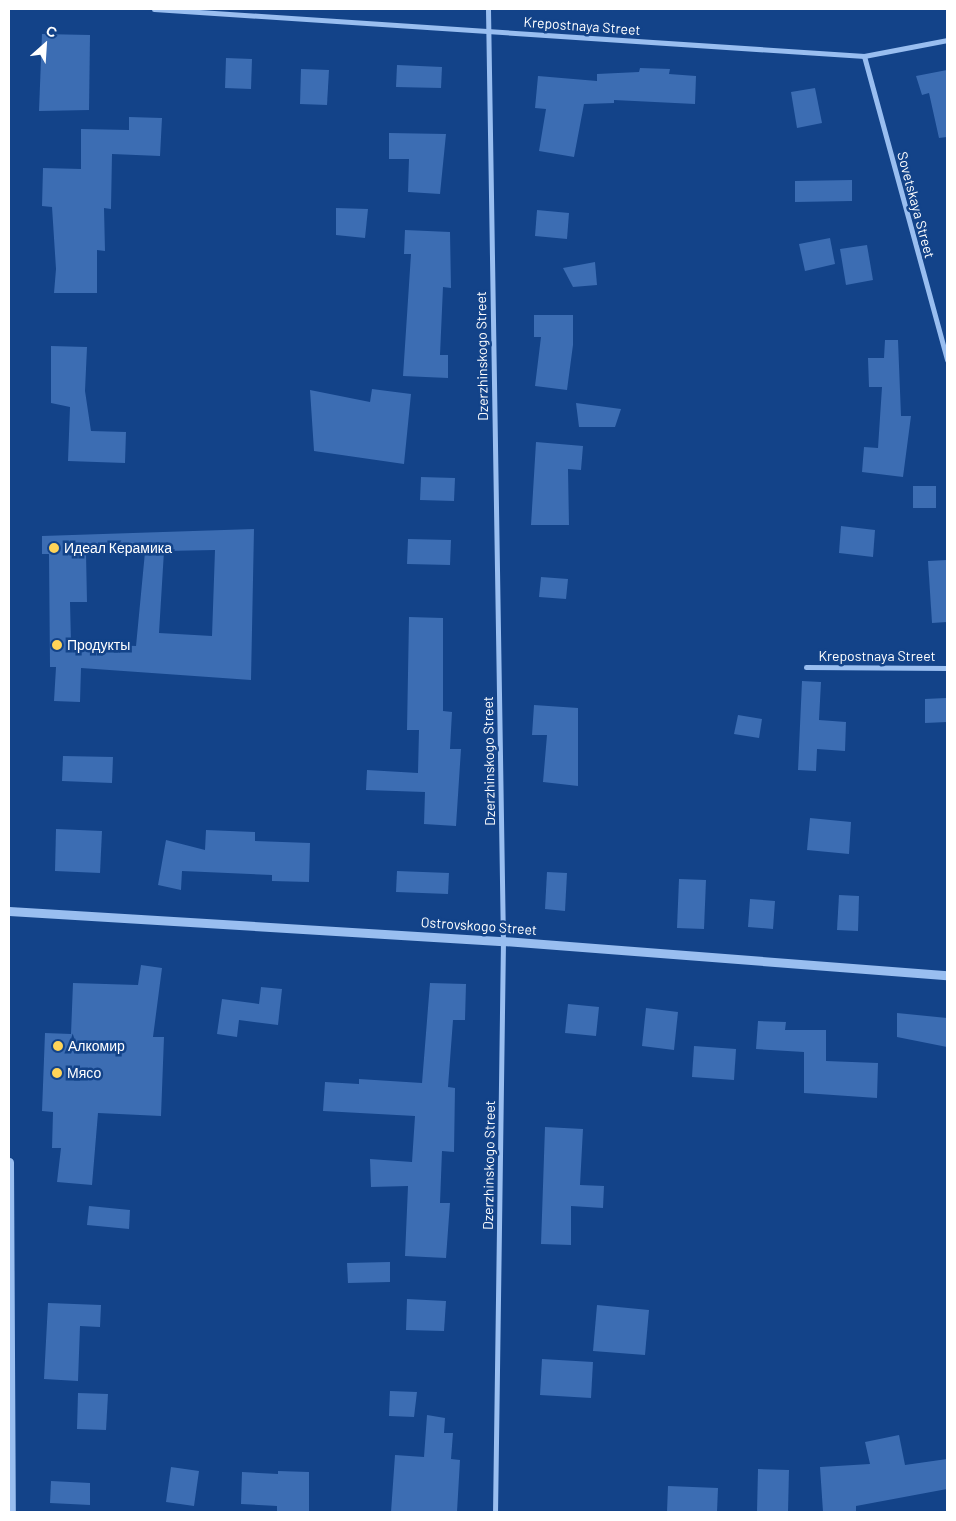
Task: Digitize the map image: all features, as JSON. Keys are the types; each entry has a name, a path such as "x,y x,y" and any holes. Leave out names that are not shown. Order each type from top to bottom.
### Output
{"street":[{"name":"Krepostnaya Street","path":"154,9 864,56 947,40"},
{"name":"Dzerzhinskogo Street","path":"488,9 503,941 495,1512"},
{"name":"Sovetskaya Street","path":"864,56 947,360"},
{"name":"Krepostnaya Street","path":"806,667 947,668"},
{"name":"Ostrovskogo Street","path":"9,911 503,941 947,975"},
{"path":"9,1162 11,1512"}],"building":[{"path":"42,34 90,35 89,110 39,111"},
{"path":"226,58 252,59 251,89 225,88"},
{"path":"397,65 442,67 441,88 396,87"},
{"path":"640,68 670,69 669,74 696,76 695,104 614,100 614,103 584,104 574,157 539,151 546,109 535,108 538,76 597,81 597,74 639,72"},
{"path":"301,69 329,70 327,105 300,104"},
{"path":"947,70 947,137 939,138 929,93 922,95 916,76"},
{"path":"815,88 822,123 797,128 791,92"},
{"path":"129,117 162,118 160,156 112,154 111,209 104,208 105,251 97,250 97,293 54,293 56,269 52,207 42,206 43,168 81,169 81,129 129,130"},
{"path":"389,133 446,134 440,194 408,192 409,159 389,159"},
{"path":"852,180 852,201 795,202 795,181"},
{"path":"336,208 368,209 365,238 336,235"},
{"path":"537,210 569,213 567,239 535,236"},
{"path":"405,230 450,232 451,288 443,287 440,355 448,355 448,378 403,376 411,254 404,254"},
{"path":"830,238 835,264 805,271 799,244"},
{"path":"867,245 873,280 846,285 840,249"},
{"path":"595,262 597,285 573,287 563,268"},
{"path":"534,315 573,315 573,345 567,390 535,386 541,337 534,337"},
{"path":"885,340 898,340 901,416 911,416 903,477 862,472 864,447 878,448 882,387 869,387 868,358 884,358"},
{"path":"51,346 87,347 85,391 91,431 126,432 125,463 68,461 70,407 51,403"},
{"path":"372,389 411,394 404,464 314,451 310,390 370,402"},
{"path":"576,403 621,409 615,427 579,427"},
{"path":"536,442 583,446 581,470 568,469 569,525 531,525"},
{"path":"421,477 455,478 454,501 420,500"},
{"path":"913,486 936,486 936,508 913,508"},
{"path":"841,526 875,530 873,557 839,553"},
{"path":"254,529 251,680 81,668 80,702 54,701 56,667 50,667 49,554 42,554 42,536","holes":["215,550 212,636 159,633 164,551","145,552 136,646 71,643 70,602 87,602 86,553"]},
{"path":"408,539 451,540 450,565 407,564"},
{"path":"947,560 947,622 932,623 928,561"},
{"path":"541,577 568,579 566,599 539,597"},
{"path":"409,617 443,618 443,711 452,712 450,749 461,749 456,826 424,824 425,792 366,790 367,770 418,773 419,730 407,730"},
{"path":"802,681 821,682 819,720 846,722 845,751 817,749 816,771 798,770"},
{"path":"946,698 947,722 925,723 925,699"},
{"path":"534,705 578,708 578,786 543,782 547,735 532,735"},
{"path":"738,715 762,719 759,738 734,734"},
{"path":"63,756 113,757 112,783 62,781"},
{"path":"810,818 851,822 849,854 807,850"},
{"path":"56,829 102,831 100,873 55,871"},
{"path":"206,830 255,832 255,841 310,843 309,882 272,881 272,875 182,871 181,890 158,885 166,840 205,850"},
{"path":"397,871 449,873 448,894 396,892"},
{"path":"547,872 567,873 565,911 545,909"},
{"path":"679,879 706,880 704,929 677,928"},
{"path":"839,895 859,896 858,931 837,930"},
{"path":"750,899 775,901 773,929 748,927"},
{"path":"141,965 162,968 153,1037 164,1037 161,1116 98,1113 92,1185 57,1182 61,1148 52,1148 53,1112 42,1111 45,1033 71,1034 73,983 138,985"},
{"path":"430,983 466,984 465,1020 453,1020 448,1087 455,1088 454,1152 442,1151 440,1203 450,1203 446,1258 405,1256 408,1186 371,1187 370,1159 412,1162 415,1116 323,1111 325,1082 359,1084 359,1079 422,1083"},
{"path":"261,987 282,989 278,1025 239,1020 237,1037 217,1034 222,999 259,1004"},
{"path":"568,1004 599,1007 596,1036 565,1033"},
{"path":"646,1008 678,1012 674,1050 642,1046"},
{"path":"897,1013 947,1018 947,1047 897,1037"},
{"path":"758,1021 786,1022 785,1030 826,1030 826,1061 878,1063 877,1098 804,1093 804,1052 756,1049"},
{"path":"694,1046 736,1049 734,1080 692,1077"},
{"path":"545,1127 583,1129 580,1185 604,1186 603,1208 571,1206 571,1245 541,1244"},
{"path":"89,1206 130,1210 129,1229 87,1225"},
{"path":"390,1262 390,1282 348,1283 347,1263"},
{"path":"407,1299 446,1301 444,1331 406,1330"},
{"path":"48,1303 101,1305 100,1327 80,1326 78,1381 44,1379"},
{"path":"597,1305 649,1310 645,1355 593,1351"},
{"path":"542,1359 593,1362 591,1398 540,1395"},
{"path":"390,1391 417,1392 414,1417 389,1416"},
{"path":"78,1393 108,1394 106,1430 77,1429"},
{"path":"427,1415 445,1418 444,1433 453,1433 451,1459 460,1460 457,1512 391,1512 395,1455 424,1457"},
{"path":"899,1435 905,1465 947,1459 947,1489 856,1506 856,1512 823,1512 820,1467 870,1464 865,1442"},
{"path":"171,1467 199,1471 194,1506 166,1502"},
{"path":"758,1469 789,1470 788,1512 757,1512"},
{"path":"278,1471 309,1472 309,1511 277,1511 277,1506 241,1504 242,1472 278,1474"},
{"path":"51,1481 90,1483 90,1505 50,1503"},
{"path":"668,1486 718,1488 717,1512 667,1512"}],"place":[{"name":"Идеал Керамика","path":"54,548"},
{"name":"Продукты","path":"57,645"},
{"name":"Алкомир","path":"58,1046"},
{"name":"Мясо","path":"57,1073"}]}
